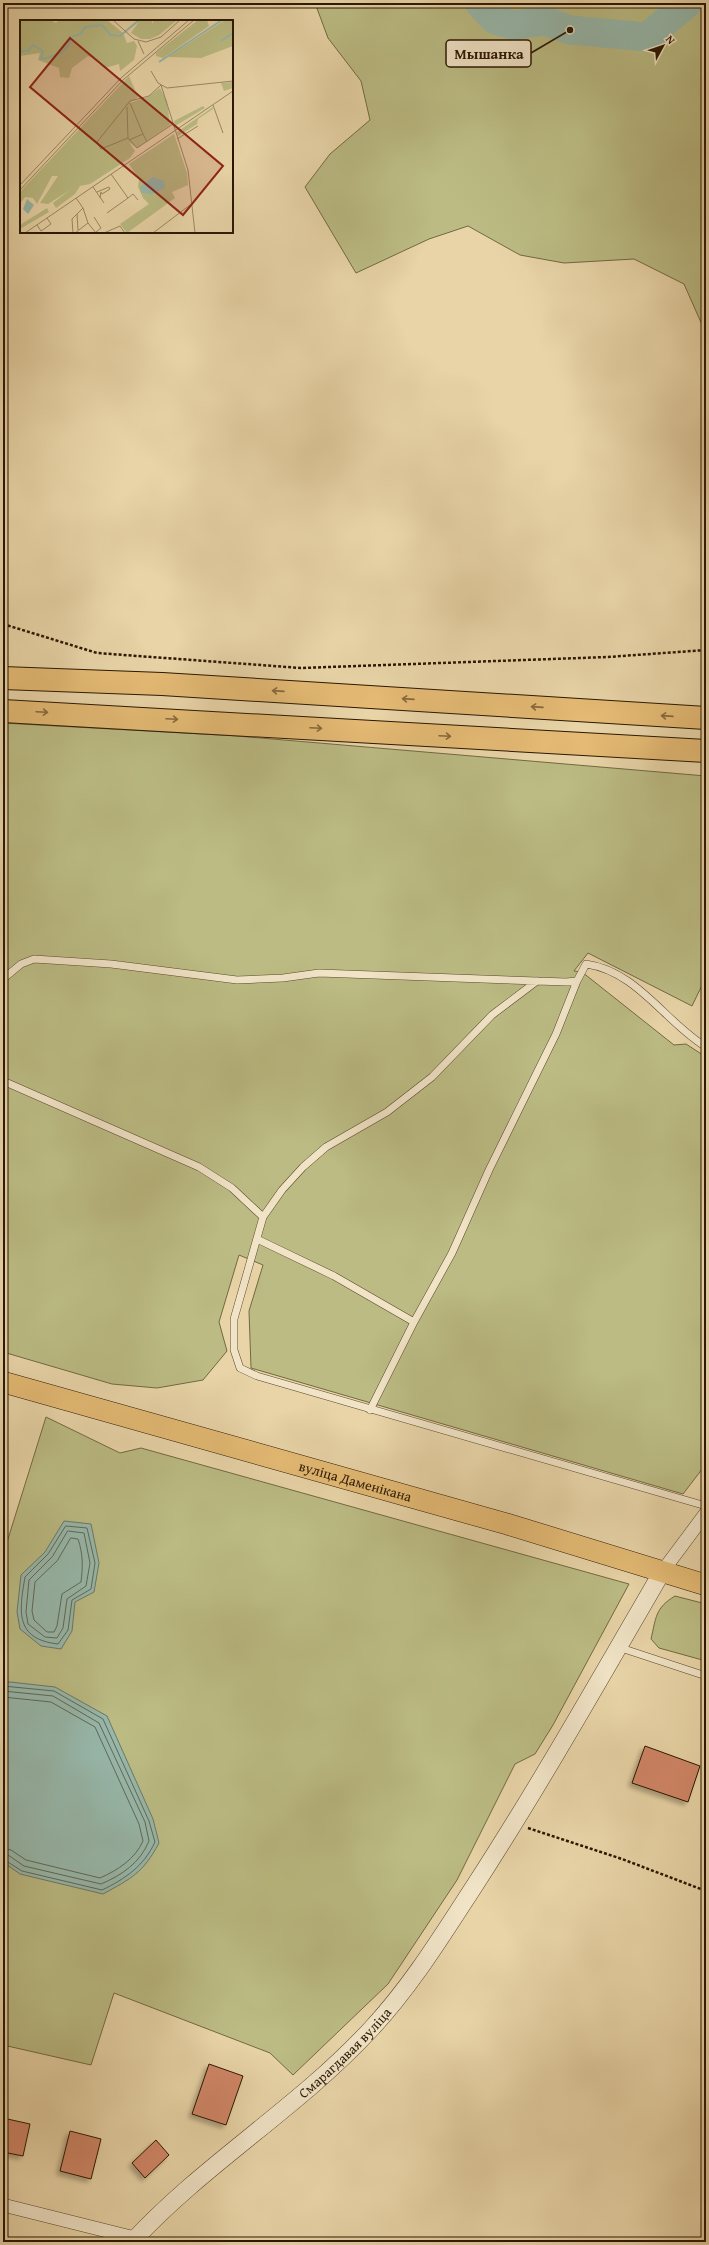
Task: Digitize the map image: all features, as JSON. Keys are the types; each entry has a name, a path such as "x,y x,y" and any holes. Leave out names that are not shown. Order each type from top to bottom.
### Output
{"highway":[{"path":"3,678 162,684 706,718"},
{"path":"3,710 706,751"}],"main road":[{"name":"вуліца Даменікана","path":"3,1382 508,1524 706,1585"}],"street":[{"path":"662,1572 706,1512"},
{"name":"Смарагдавая вуліца","path":"134,2240 199,2176 320,2078 372,2028 422,1966 515,1824 662,1572"},
{"path":"3,2205 134,2240"}],"lane":[{"path":"3,979 21,964 34,959 111,964 237,980 283,978 319,973 537,981 577,981"},
{"path":"370,1410 414,1322 452,1253 489,1170 556,1034 577,981 586,964 602,966 632,984 706,1047"},
{"path":"537,981 492,1015 432,1077 387,1112 326,1147 303,1167 282,1190 263,1217 234,1319 234,1350 240,1368 257,1376 370,1410 706,1506"},
{"path":"3,1081 199,1167 232,1188 263,1217"},
{"path":"257,1239 334,1276 414,1322"},
{"path":"618,1647 706,1676"}],"path":[{"path":"3,624 97,653 301,668 608,657 706,650"},
{"path":"515,1824 622,1859 706,1891"}],"green space":[{"path":"315,3 706,3 706,339 703,327 684,284 634,259 564,263 520,255 468,226 429,239 356,273 305,187 330,154 370,120 361,81 328,38"},
{"path":"3,723 237,736 706,776 706,977 692,1006 588,953 574,971 582,972 674,1045 686,1044 706,1057 706,1464 683,1494 251,1368 249,1311 263,1265 239,1255 219,1322 227,1351 203,1380 157,1388 112,1384 3,1352"},
{"path":"46,1417 120,1453 141,1448 629,1584 553,1725 535,1754 515,1764 457,1880 388,1984 293,2075 270,2053 114,1993 91,2065 3,2045 3,1555"},
{"path":"675,1596 706,1604 706,1661 659,1648 651,1639 657,1614 668,1600"}],"water":[{"path":"64,1521 91,1524 99,1563 94,1592 75,1602 72,1631 61,1649 41,1646 20,1629 17,1612 21,1575 45,1552"},
{"path":"10,1682 55,1687 107,1716 153,1819 159,1843 148,1861 136,1874 122,1884 103,1894 20,1874 3,1862 3,1683"}],"building":[{"path":"645,1746 700,1766 688,1802 632,1783"},
{"path":"209,2064 243,2076 226,2125 192,2114"},
{"path":"3,2118 30,2124 23,2156 3,2152"},
{"path":"70,2131 101,2139 91,2179 60,2171"},
{"path":"156,2140 169,2155 145,2178 132,2163"}],"waterway":[{"path":"479,3 495,20 513,25 545,21 570,30 647,37 688,3"}],"place":[{"name":"Мышанка","path":"570,30"}]}
